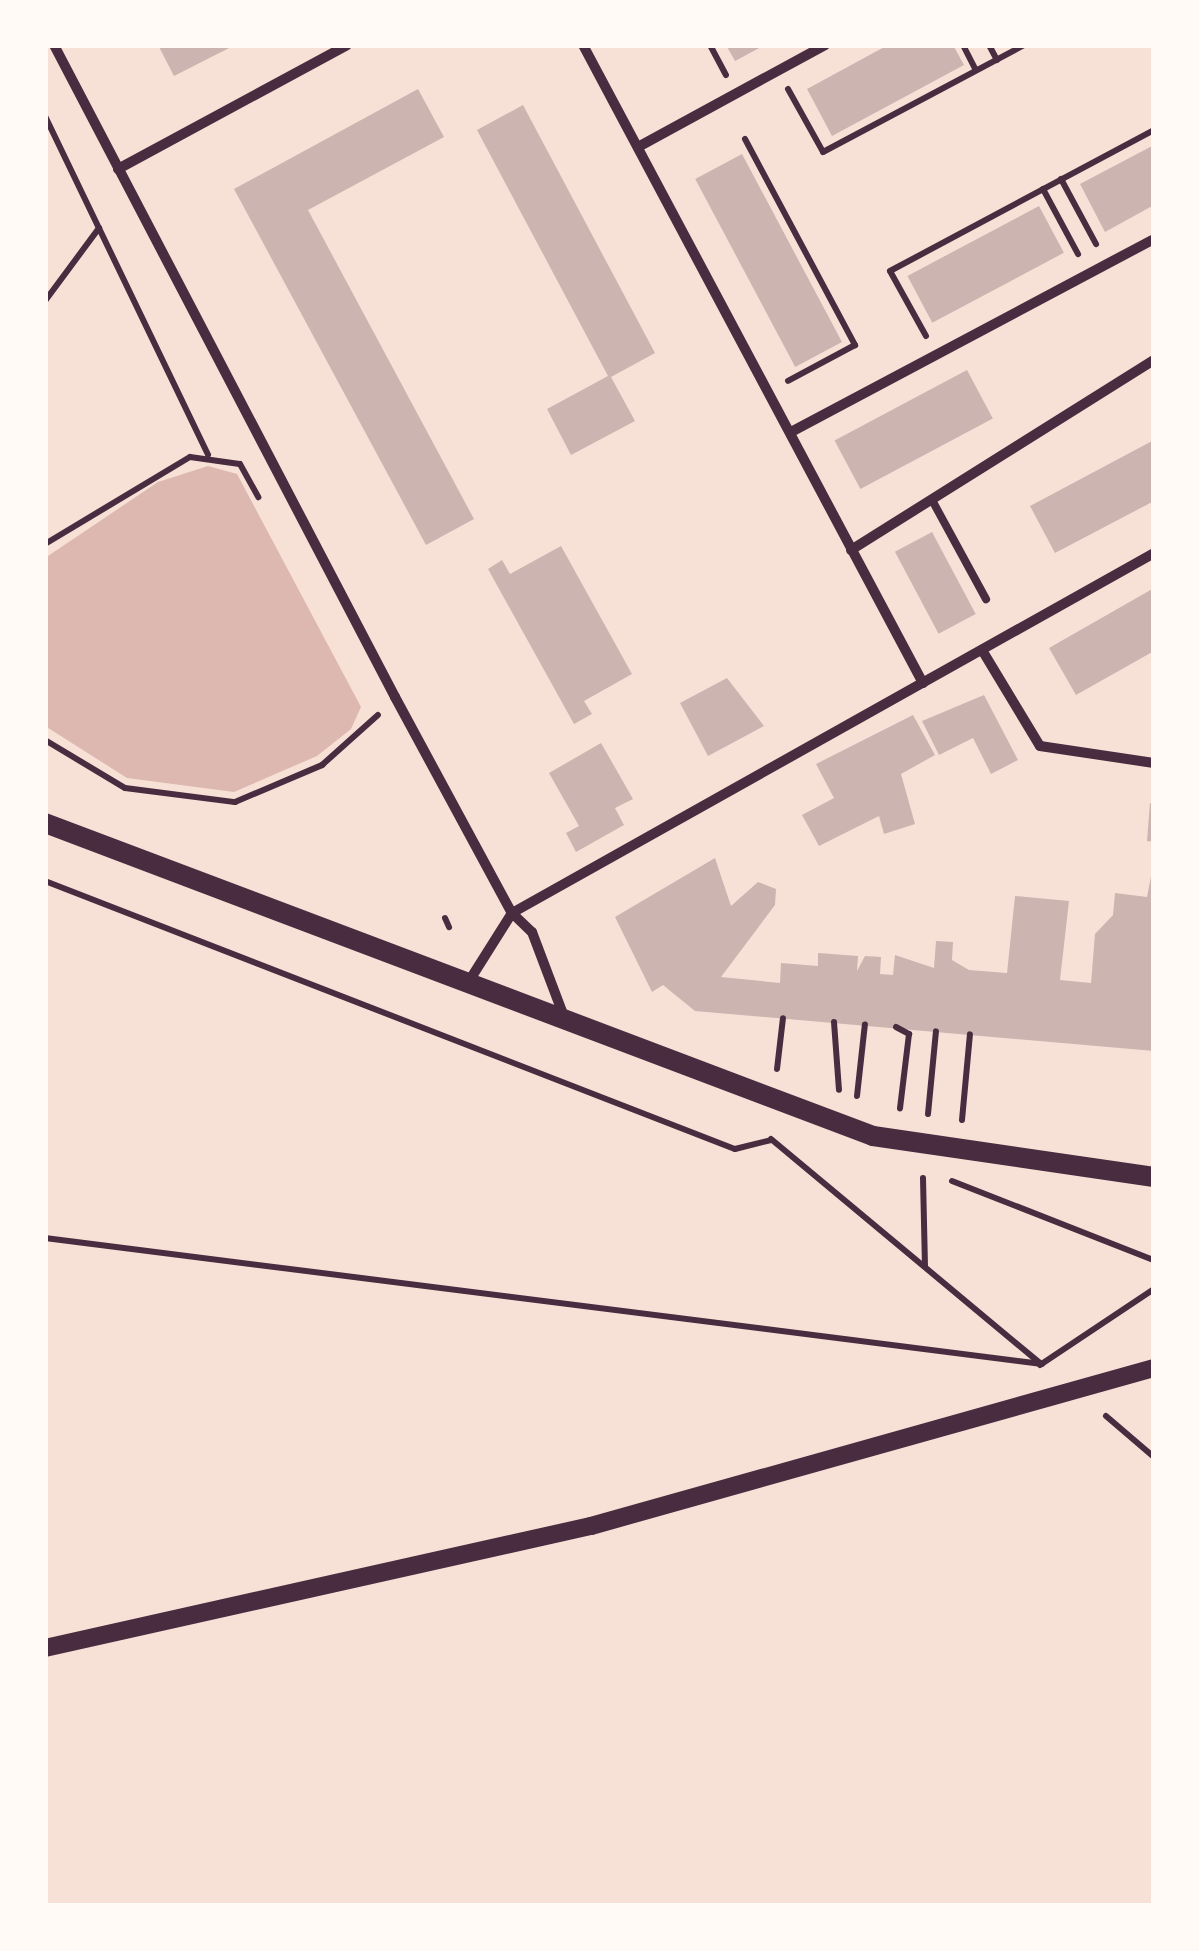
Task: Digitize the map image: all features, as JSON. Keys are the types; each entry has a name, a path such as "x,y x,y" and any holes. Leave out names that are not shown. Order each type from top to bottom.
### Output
{"main road":[{"path":"45,823 471,978 873,1136 975,1158 1154,1176"}],"street":[{"path":"54,45 512,913 532,932 563,1014"},
{"path":"118,169 346,45"},
{"path":"638,147 825,45"},
{"path":"589,47 638,147 923,683"},
{"path":"791,432 1154,240"},
{"path":"851,550 1154,360"},
{"path":"471,978 512,913 1154,553"},
{"path":"982,650 1040,746 1154,764"},
{"path":"45,1648 591,1526 1154,1368"}],"lane":[{"path":"932,500 986,599"}],"path":[{"path":"963,45 976,70"},
{"path":"989,45 997,60"},
{"path":"778,71 822,152 1024,45"},
{"path":"45,116 208,455 153,473 45,544"},
{"path":"936,355 890,271 1154,130"},
{"path":"745,139 855,346 769,392"},
{"path":"1061,179 1107,264"},
{"path":"1042,189 1089,274"},
{"path":"45,302 100,228"},
{"path":"45,740 125,788 235,802 322,765 378,714"},
{"path":"45,881 735,1149 771,1140"},
{"path":"445,918 449,927"},
{"path":"777,1069 783,1018"},
{"path":"834,1022 839,1090"},
{"path":"857,1096 865,1024"},
{"path":"896,1027 908,1034 900,1108"},
{"path":"928,1115 936,1031"},
{"path":"962,1120 970,1034"},
{"path":"771,1140 775,1127"},
{"path":"771,1140 1042,1364"},
{"path":"923,1178 925,1268"},
{"path":"956,1182 1154,1260"},
{"path":"45,1238 1042,1364 1154,1290"},
{"path":"1106,1416 1154,1457"}],"shaded area":[{"path":"208,466 237,474 361,707 351,729 317,756 234,792 127,778 45,726 45,558 158,482"}],"building":[{"path":"158,45 235,45 174,76"},
{"path":"726,45 765,45 735,61"},
{"path":"888,45 953,45 964,65 832,136 807,89"},
{"path":"418,89 444,137 308,210 474,519 426,545 234,189"},
{"path":"523,105 655,353 611,377 635,421 571,455 547,409 608,376 477,130"},
{"path":"1154,145 1154,205 1105,232 1080,184"},
{"path":"742,154 842,342 795,367 695,179"},
{"path":"1039,206 1064,253 932,323 907,276"},
{"path":"967,370 993,419 860,489 835,440"},
{"path":"1154,440 1154,501 1055,553 1030,506"},
{"path":"932,532 976,614 939,634 895,552"},
{"path":"561,546 632,674 584,701 592,714 574,724 488,569 502,560 510,574"},
{"path":"1154,588 1154,651 1076,695 1049,648"},
{"path":"727,678 764,726 708,756 680,703"},
{"path":"984,695 1018,760 991,774 973,738 939,755 922,721"},
{"path":"913,715 935,755 901,774 915,824 884,834 879,816 819,846 802,815 834,798 816,764"},
{"path":"601,743 633,799 615,808 624,825 576,852 566,833 579,826 549,773"},
{"path":"1150,803 1154,804 1154,842 1147,841"},
{"path":"715,858 731,906 758,882 776,889 775,905 721,977 780,983 781,963 818,966 818,953 858,956 857,971 865,956 881,957 880,974 893,975 895,955 934,968 936,941 953,942 952,960 969,970 1007,973 1015,896 1069,901 1060,980 1091,983 1095,934 1113,915 1115,893 1147,897 1154,861 1154,1051 695,1011 663,985 652,992 615,917"}]}
